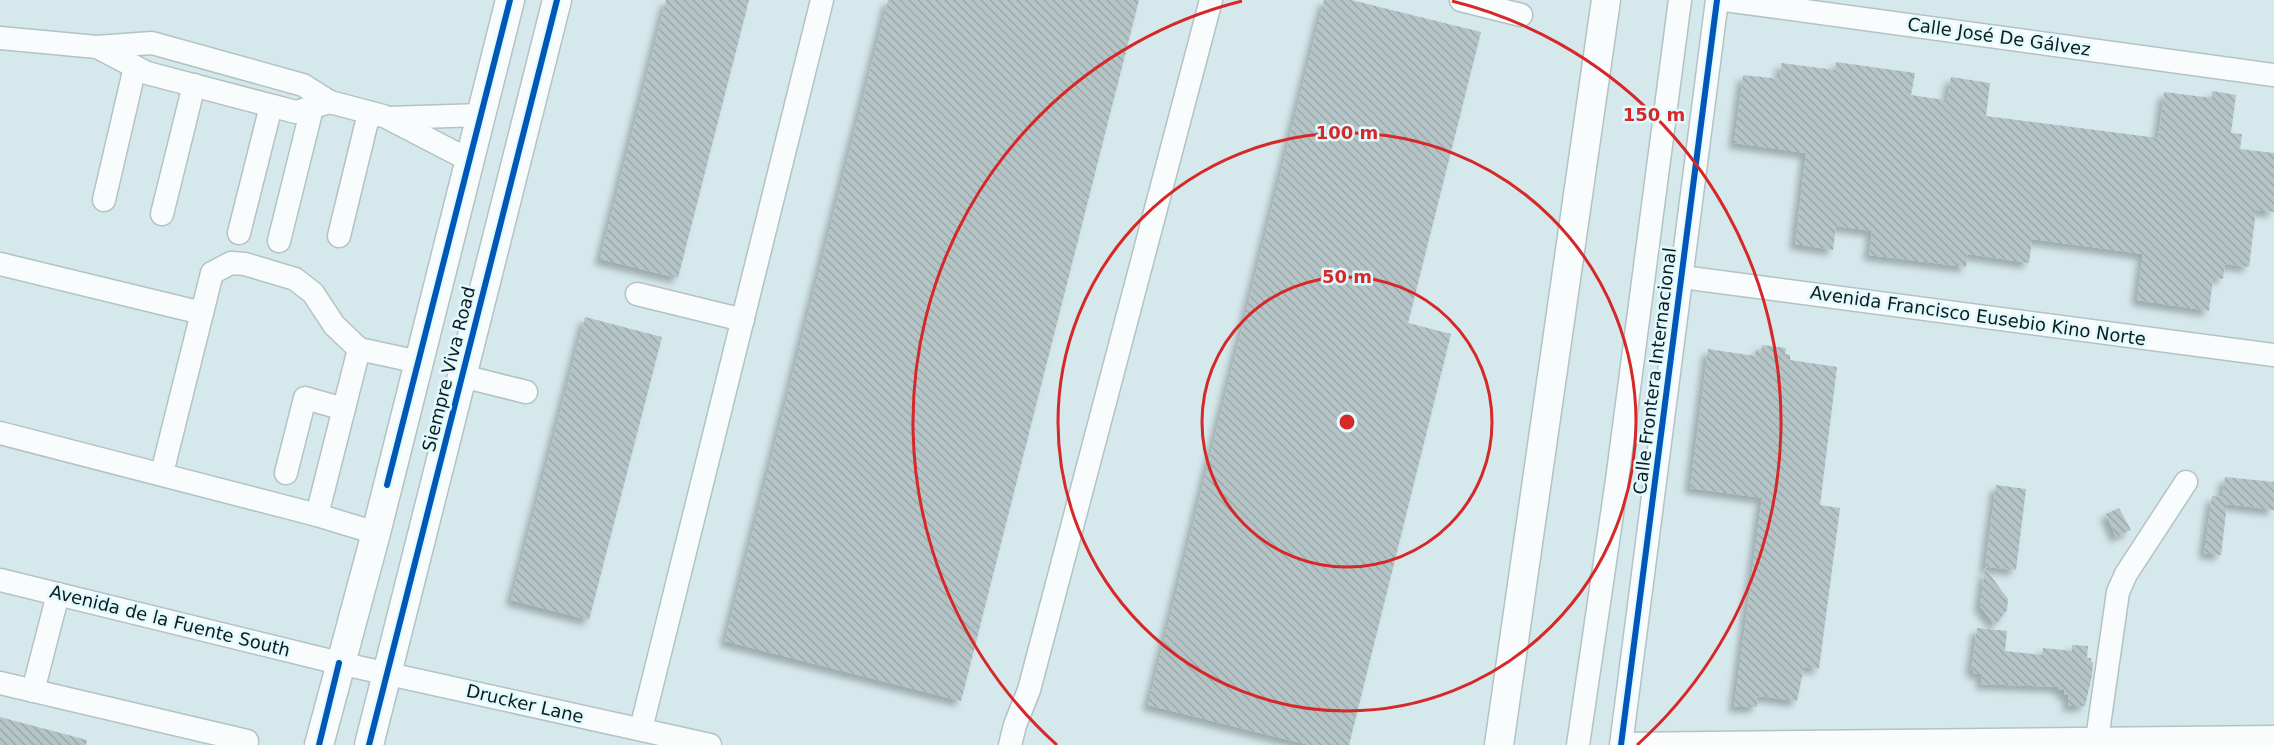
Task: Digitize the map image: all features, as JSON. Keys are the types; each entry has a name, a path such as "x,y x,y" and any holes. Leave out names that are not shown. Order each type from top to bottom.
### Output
{"main road":[{"name":"Siempre Viva Road","path":"319,745 510,0"},
{"name":"Siempre Viva Road","path":"369,745 557,0"},
{"path":"1480,745 1586,0"},
{"path":"1499,745 1606,0"}],"street":[{"path":"641,729 822,0"},
{"path":"1010,745 1029,690 1211,0"},
{"path":"1461,0 1521,15"},
{"path":"1578,745 1617,480 1680,0"},
{"name":"Calle Frontera Internacional","path":"1622,744 1718,0"},
{"name":"Calle José De Gálvez","path":"1725,0 2274,75"},
{"path":"0,38 97,47 152,43 303,85 321,105"},
{"path":"97,47 147,73 297,112 321,105 379,115 481,115"},
{"path":"104,200 135,67"},
{"path":"162,214 194,86"},
{"path":"279,241 321,105"},
{"path":"239,234 271,106"},
{"path":"379,115 469,160"},
{"path":"339,236 379,115"},
{"path":"162,473 212,273 231,262 295,279 313,293 334,325 359,349 419,362"},
{"path":"0,264 202,313"},
{"name":"Avenida Francisco Eusebio Kino Norte","path":"1682,277 2274,355"},
{"path":"637,294 743,320"},
{"path":"317,515 359,349"},
{"path":"462,376 526,392"},
{"path":"286,473 305,398 344,409"},
{"path":"0,433 162,473 375,532"},
{"path":"2097,739 2118,592 2126,574 2186,482"},
{"name":"Avenida de la Fuente South","path":"0,580 339,663"},
{"path":"33,691 58,594"},
{"name":"Drucker Lane","path":"339,663 710,745"},
{"path":"0,683 247,741"},
{"path":"1622,744 2274,737"}],"building":[{"path":"666,0 749,0 678,278 600,259"},
{"path":"888,0 1139,0 961,701 725,641"},
{"path":"1324,0 1351,0 1481,32 1408,323 1451,334 1349,745 1309,745 1148,705"},
{"path":"1836,62 1915,73 1911,95 1930,98 1947,100 1951,77 1990,83 1986,116 2158,138 2164,92 2212,98 2212,91 2236,95 2231,133 2242,134 2240,149 2274,153 2274,212 2256,210 2249,267 2225,264 2223,279 2213,277 2209,311 2137,300 2143,254 2032,239 2029,263 1968,254 1966,267 1869,255 1872,231 1836,226 1833,250 1795,244 1806,153 1734,143 1743,75 1780,79 1781,63 1835,70"},
{"path":"585,317 662,337 589,620 511,600"},
{"path":"1762,345 1786,348 1785,354 1790,355 1790,360 1837,367 1820,505 1840,508 1819,669 1804,667 1797,701 1758,696 1757,707 1734,707 1762,498 1690,488 1708,349 1755,356 1756,350 1761,351"},
{"path":"2225,477 2274,482 2274,510 2227,504 2221,555 2204,553 2212,496 2222,497"},
{"path":"1996,485 2026,489 2016,570 1985,567"},
{"path":"2119,508 2131,530 2116,537 2106,514"},
{"path":"1985,568 2008,599 2007,610 1995,625 1980,606"},
{"path":"1977,628 2007,631 2005,651 2042,655 2043,648 2072,651 2072,645 2088,646 2087,658 2091,658 2093,662 2085,706 2068,706 2069,695 2064,695 2064,690 2058,690 2059,687 1981,684 1982,674 1973,673 1974,670 1971,670"},
{"path":"0,717 87,740 86,745 0,745"}],"cycle path":[{"path":"387,485 510,0"},
{"path":"369,745 557,0"},
{"path":"1621,745 1717,0"},
{"path":"319,745 339,663"}]}
